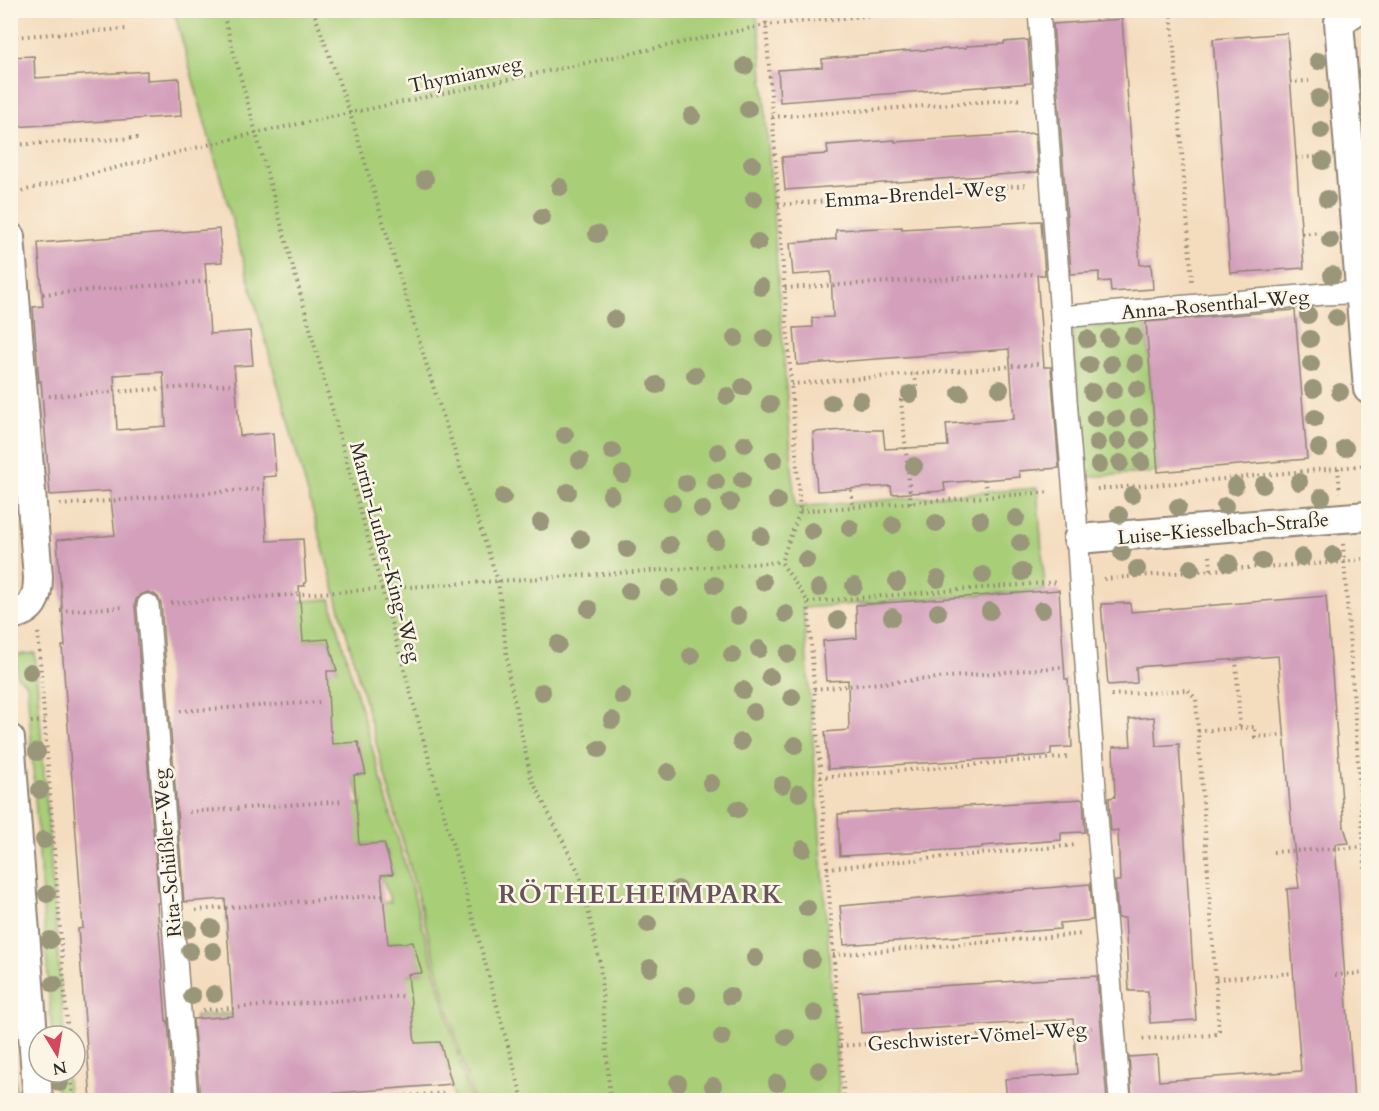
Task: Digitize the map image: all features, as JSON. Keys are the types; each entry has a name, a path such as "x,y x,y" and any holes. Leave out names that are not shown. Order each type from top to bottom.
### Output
{"street":[{"path":"1039,10 1063,362 1078,539"},
{"path":"1357,10 1339,22 1365,292 1368,389"},
{"path":"10,237 38,587 30,607 24,612 10,615"},
{"name":"Anna-Rosenthal-Weg","path":"1061,317 1365,292"},
{"name":"Luise-Kiesselbach-Straße","path":"1078,539 1355,517"},
{"name":"Geschwister-Vömel-Weg","path":"1078,539 1120,1101"},
{"name":"Rita-Schüßler-Weg","path":"148,605 187,1101"},
{"path":"10,739 38,1101"}],"path":[{"name":"Martin-Luther-King-Weg","path":"222,10 523,1101"},
{"path":"313,10 350,113 433,386 498,580 509,676 531,778 580,875 600,963 610,1101"},
{"path":"765,10 800,511 781,562"},
{"path":"859,17 867,10"},
{"name":"Thymianweg","path":"10,194 256,133 765,26 931,10"},
{"path":"1171,10 1194,305"},
{"path":"10,37 126,29"},
{"path":"1290,82 1309,81"},
{"path":"772,117 1045,97"},
{"path":"10,145 138,138"},
{"path":"1296,158 1315,157"},
{"name":"Emma-Brendel-Weg","path":"778,205 1052,183"},
{"path":"1302,234 1320,232"},
{"path":"784,288 1058,273"},
{"path":"16,296 211,281"},
{"path":"791,384 1063,362"},
{"path":"911,502 902,400 917,399 915,374"},
{"path":"24,397 237,384"},
{"path":"800,511 1191,482 1368,465"},
{"path":"1338,468 1355,517 1344,562 1368,909"},
{"path":"985,479 986,496"},
{"path":"33,507 269,488"},
{"path":"851,490 853,507"},
{"path":"808,602 1211,570 1344,562 1368,558"},
{"path":"333,592 781,562"},
{"path":"781,562 808,602 844,1101"},
{"path":"38,623 67,1024"},
{"path":"1236,659 1240,728"},
{"path":"814,689 1086,664"},
{"path":"1089,697 1188,690 1196,699 1219,1030 1214,1035 1114,1033"},
{"path":"156,712 320,702"},
{"path":"1198,731 1254,727 1255,737 1284,735"},
{"path":"820,777 1093,755"},
{"path":"164,814 344,801"},
{"path":"827,868 1099,843"},
{"path":"1273,852 1364,847"},
{"path":"172,911 384,895"},
{"path":"833,955 1107,932"},
{"path":"1215,979 1293,973"},
{"path":"1335,975 1368,973"},
{"path":"180,1012 406,996"},
{"name":"Geschwister-Vömel-Weg","path":"840,1046 1114,1033"},
{"path":"72,1084 73,1101"},
{"path":"346,1101 447,1093"}],"green space":[{"path":"174,11 756,11 760,38 795,507 1037,488 1045,590 803,608 840,1100 473,1100"},
{"path":"1146,322 1158,472 1084,477 1072,329"},
{"path":"330,599 470,1100 454,1100 440,1042 196,1061 194,1019 196,1016 410,1001 407,975 422,973 412,942 229,956 226,915 391,902 381,875 393,874 384,843 263,852 341,806 362,804 353,776 366,774 357,742 269,750 317,672 337,670 328,639 288,642 260,604"},
{"path":"35,653 63,1024 51,1024 27,684 17,676 16,655"},
{"path":"11,1030 20,1034 21,1042 13,1051 17,1100 11,1100"},
{"path":"56,1084 67,1084 69,1100 57,1100"}],"building":[{"path":"1122,19 1140,265 1151,264 1153,289 1111,292 1110,281 1099,282 1099,272 1071,274 1053,24"},
{"path":"1287,33 1304,268 1230,273 1213,39"},
{"path":"1028,40 1031,83 780,102 778,70 822,67 822,59 966,48 966,46"},
{"path":"34,56 35,78 147,71 147,80 179,78 181,116 14,127 10,57"},
{"path":"1035,133 1038,172 785,190 782,157 828,154 827,145"},
{"path":"1041,221 1045,275 1037,275 1044,367 1051,367 1059,468 1019,471 1020,477 944,483 945,491 892,494 891,486 817,491 813,432 883,430 885,449 948,446 946,424 1014,419 1009,349 797,365 794,328 813,327 812,318 833,317 831,272 793,275 790,243 836,239 836,230 902,227 902,229"},
{"path":"219,229 222,262 205,263 210,334 250,331 253,365 234,366 240,436 273,433 276,476 263,477 267,541 303,539 306,583 304,583 305,586 299,586 303,641 328,639 337,671 327,671 332,744 358,742 366,774 354,775 359,845 384,843 393,874 381,875 388,944 413,942 422,973 408,974 415,1043 440,1042 452,1084 261,1099 200,1101 193,1019 233,1016 225,899 184,902 161,604 158,597 148,592 140,595 135,606 174,1101 91,1101 87,1024 85,1024 78,929 83,928 62,646 65,646 57,540 115,535 110,491 50,495 33,307 43,306 38,243","holes":["163,372 166,426 117,430 114,375"]},
{"path":"1295,310 1307,459 1158,472 1146,322"},
{"path":"1059,590 1072,747 1051,748 1051,755 828,769 825,732 849,730 848,680 826,681 823,641 857,638 856,605"},
{"path":"1326,596 1344,827 1349,843 1335,844 1354,1101 1132,1101 1129,1057 1157,1055 1159,1081 1301,1071 1287,889 1299,888 1292,831 1278,656 1136,667 1137,683 1108,685 1101,604 1130,603 1131,612"},
{"path":"1154,717 1156,746 1179,744 1196,1020 1150,1023 1148,991 1129,991 1125,918 1118,918 1115,881 1120,881 1118,830 1111,831 1109,798 1115,797 1113,747 1131,746 1129,719"},
{"path":"1083,799 1085,832 1061,833 1061,840 982,846 982,848 840,856 838,814"},
{"path":"1090,884 1093,920 1060,923 1060,929 844,945 840,906"},
{"path":"1097,976 1107,1101 1007,1101 1005,1079 1077,1074 1073,1019 861,1033 858,991"}],"district":[{"name":"RÖTHELHEIMPARK","path":"641,894"}]}
